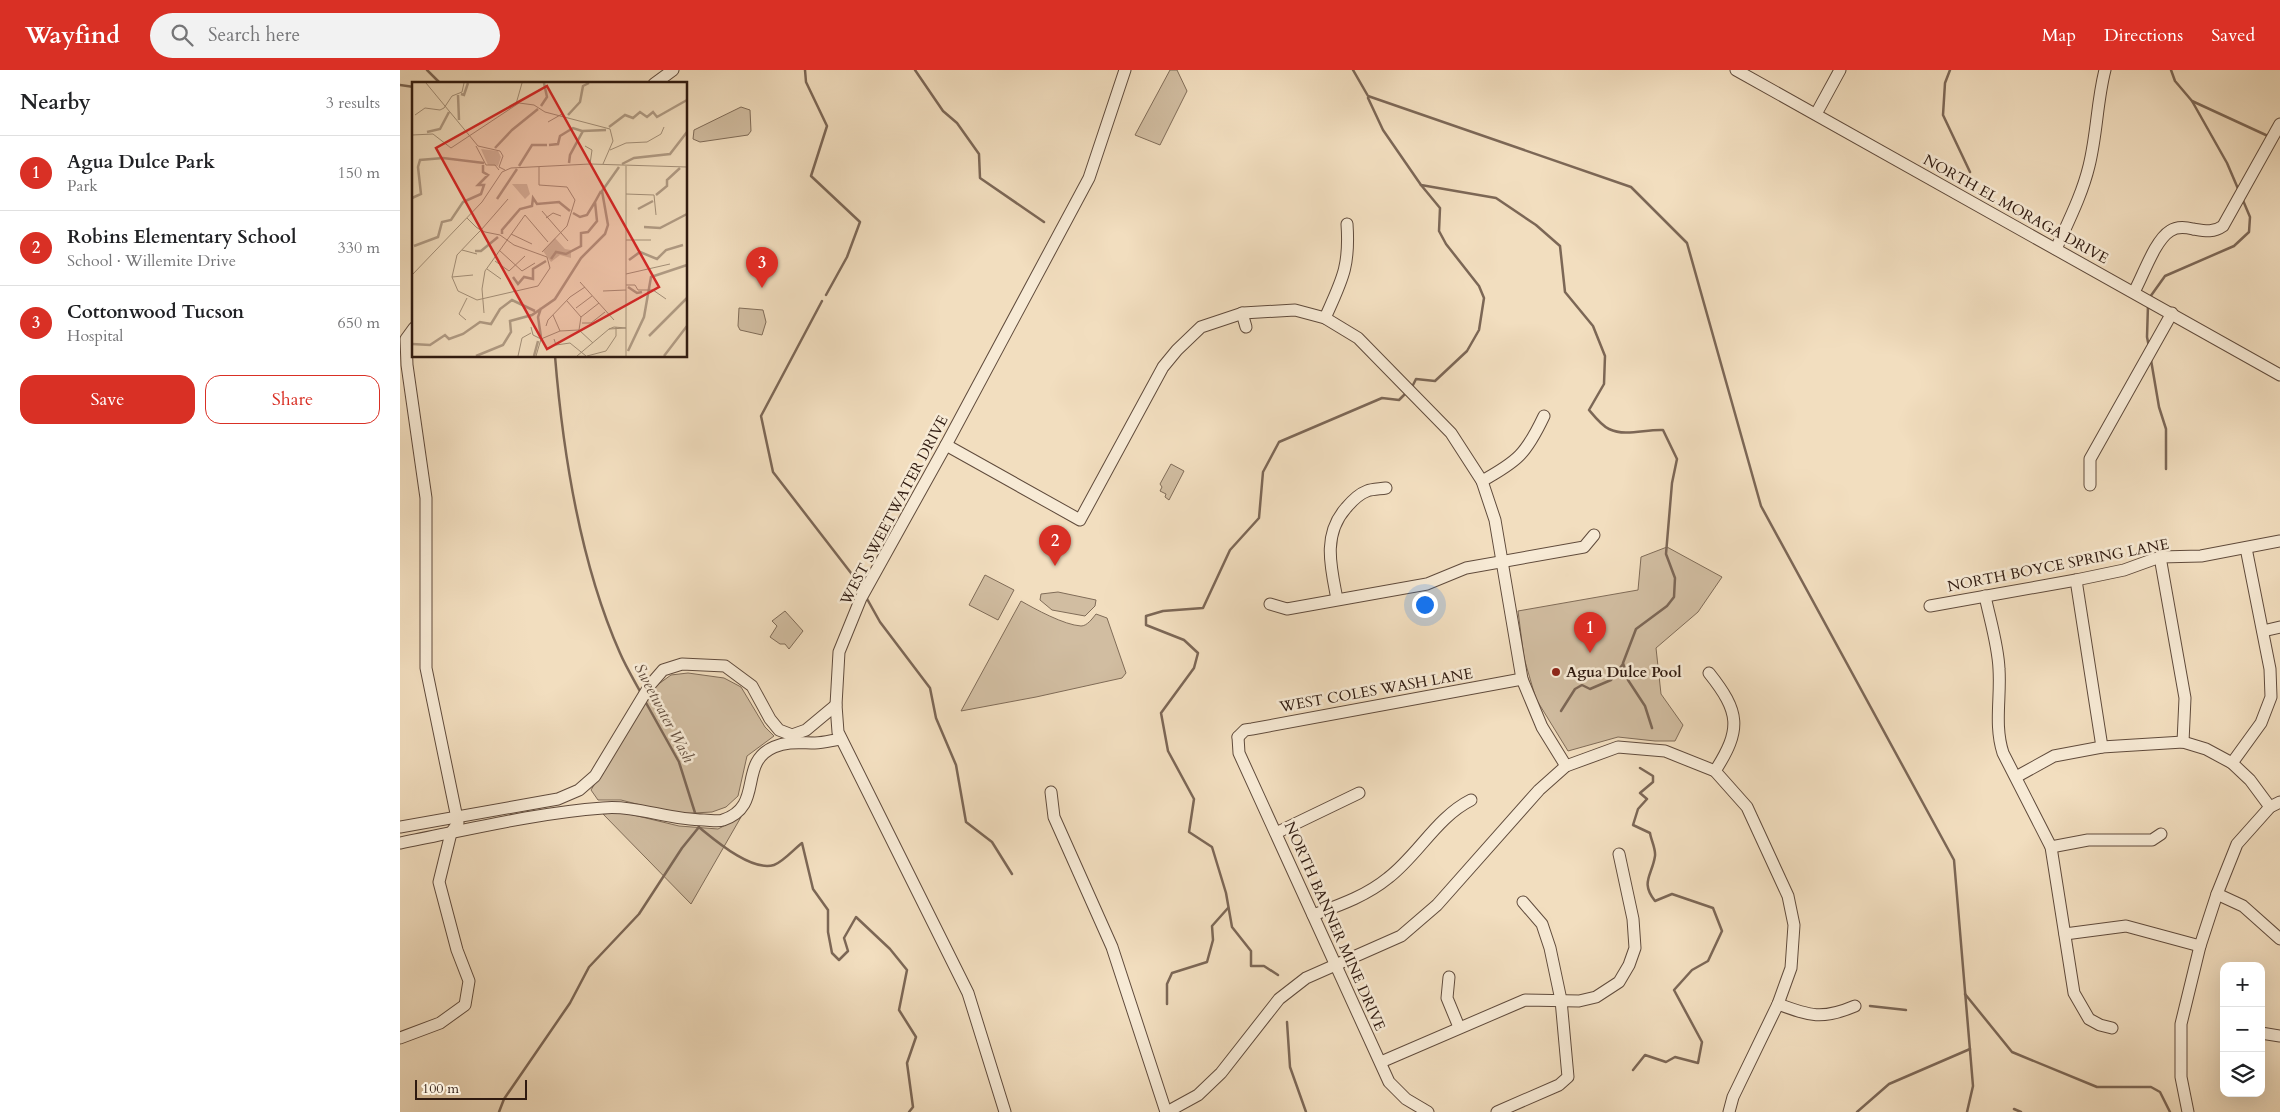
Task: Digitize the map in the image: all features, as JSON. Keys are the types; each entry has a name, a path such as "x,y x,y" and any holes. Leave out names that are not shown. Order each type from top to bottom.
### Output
{"street":[{"path":"658,82 673,70"},
{"name":"WEST SWEETWATER DRIVE","path":"1005,1112 968,993 838,732 836,705 839,652 861,598 946,445 1089,178 1125,70"},
{"name":"NORTH EL MORAGA DRIVE","path":"1736,70 2280,375"},
{"path":"1816,114 1840,70"},
{"path":"2056,249 2078,200 2089,166 2100,88 2105,70"},
{"path":"2134,292 2158,246 2170,231 2177,228 2186,228 2209,232 2216,231 2223,226 2280,124"},
{"path":"1325,318 1344,276 1349,251 1347,224"},
{"path":"946,445 1080,520 1164,367 1177,350 1200,327 1242,313 1295,310 1325,318 1358,338 1451,433 1482,481 1495,520 1522,679 1542,727 1566,766"},
{"path":"1242,313 1246,327"},
{"path":"2090,485 2090,459 2172,313"},
{"path":"400,1038 440,1023 465,1005 469,981 457,950 439,882 451,833 458,823 426,668 426,498 403,362 406,338 412,330"},
{"path":"1482,481 1511,464 1530,444 1544,416"},
{"path":"1337,600 1330,564 1329,545 1334,528 1341,513 1350,503 1366,492 1386,488"},
{"path":"1270,604 1287,610 1428,584 1466,568 1584,547 1594,536"},
{"name":"NORTH BOYCE SPRING LANE","path":"1930,606 2124,570 2160,557 2201,556 2280,541"},
{"path":"2232,763 2261,724 2276,698 2246,548"},
{"path":"2160,557 2185,698 2183,742"},
{"path":"2076,580 2102,747"},
{"path":"1986,596 1999,668 2000,700 1997,723 2003,753 2051,847 2074,993 2089,1019 2100,1025 2112,1028"},
{"path":"2263,630 2280,628"},
{"path":"400,826 558,799 579,790 595,776 650,685 663,670 682,664 725,666 752,686 770,719 779,730 792,736 806,730 836,705"},
{"path":"1709,673 1726,694 1732,710 1734,729 1728,752 1715,772"},
{"name":"WEST COLES WASH LANE","path":"1236,736 1245,730 1522,679"},
{"name":"NORTH BANNER MINE DRIVE","path":"1236,736 1238,753 1389,1082 1406,1099 1428,1112"},
{"path":"400,843 557,813 603,808 623,807 686,821 722,820 739,810 749,794 751,773 757,759 773,747 795,741 815,743 841,739"},
{"path":"2016,777 2054,756 2102,747 2183,742 2206,749 2232,763 2275,804 2237,844 2217,894 2200,946 2181,1024 2181,1077 2188,1112"},
{"path":"1051,792 1054,816 1112,947 1167,1112 1198,1095 1221,1073 1279,999 1306,978 1401,936 1437,905 1540,790 1566,766 1618,748 1664,751 1715,772 1746,807 1788,896 1794,926 1790,968 1778,1004 1733,1097 1729,1112"},
{"path":"1276,833 1359,793"},
{"path":"1313,915 1359,898 1388,878 1456,808 1471,800"},
{"path":"2051,847 2088,840 2152,840 2161,834"},
{"path":"1380,1062 1525,1000 1579,1001 1596,997 1619,982 1629,965 1635,948 1633,919 1619,854"},
{"path":"2217,894 2243,906 2280,939"},
{"path":"1496,1112 1564,1083 1568,1077 1561,1000 1550,948 1542,924 1523,902"},
{"path":"2065,934 2126,926 2200,946"},
{"path":"1449,977 1447,998 1459,1027"},
{"path":"1778,1004 1810,1016 1837,1014 1855,1006"},
{"path":"2265,1034 2280,1036"}],"shaded area":[{"path":"1170,70 1177,70 1187,91 1160,145 1135,135"},
{"path":"741,107 750,110 751,131 748,135 700,142 693,139 694,130"},
{"path":"739,308 763,310 766,322 762,335 740,330 738,326"},
{"path":"1171,464 1184,471 1169,500 1165,497 1166,494 1160,491 1162,487 1160,484"},
{"path":"1667,547 1722,577 1698,612 1656,648 1661,694 1683,725 1675,741 1618,737 1568,751 1536,699 1524,658 1518,611 1638,590 1641,557"},
{"path":"985,575 1014,590 998,620 969,605"},
{"path":"1058,592 1096,600 1095,606 1085,616 1052,610 1040,600 1041,594"},
{"path":"1021,601 1050,616 1074,625 1085,625 1096,614 1107,618 1126,673 1122,678 961,711"},
{"path":"785,611 803,631 789,649 785,644 780,644 770,637 777,626 772,621"},
{"path":"688,673 724,678 741,687 765,727 774,736 747,756 738,796 726,807 712,812 676,814 621,800 598,800 591,790 653,688 671,675"},
{"path":"621,812 679,826 718,829 741,817 691,904 603,814"}],"waterway":[{"path":"427,70 439,82"},
{"path":"805,70 806,82 827,126 811,176 860,222 847,257 826,295"},
{"path":"915,70 943,111 957,123 979,154 980,178 1044,222"},
{"path":"1353,70 1368,96 1631,187 1687,243 1761,506 1954,860 1973,1086 1967,1112"},
{"path":"1950,70 1945,83 1943,115 1970,172"},
{"path":"2171,70 2175,81 2192,101 2268,136"},
{"name":"Sweetwater Wash","path":"400,85 412,87"},
{"path":"1368,98 1383,130 1421,185 1496,198 1536,225 1560,246 1565,292 1593,326 1605,356 1604,384 1589,410 1604,426 1615,431 1629,433 1663,430 1677,459 1672,483 1666,554 1675,578 1674,597 1667,606 1636,629 1623,663 1628,680 1645,706 1652,728"},
{"path":"2192,101 2227,163 2239,191"},
{"path":"1412,387 1416,379 1435,381 1467,351 1479,330 1484,298 1479,286 1446,244 1439,231 1440,208 1421,185"},
{"path":"2150,297 2165,276 2234,246 2249,232 2250,217 2242,198"},
{"path":"822,301 761,416 773,472 851,573 862,591"},
{"path":"2148,305 2147,337 2149,347"},
{"name":"Sweetwater Wash","path":"555,358 563,431 584,545 606,618 622,658 641,693"},
{"path":"2151,360 2159,407 2166,429 2166,469"},
{"path":"1278,975 1264,966 1251,966 1251,951 1232,927 1226,893 1212,847 1189,832 1194,799 1168,751 1161,713 1194,668 1198,653 1184,640 1146,625 1146,616 1163,611 1203,608 1230,550 1259,518 1263,472 1279,442 1382,398 1399,400 1406,393"},
{"path":"866,597 880,622 930,688 936,718 956,765 966,822 992,842 1012,874"},
{"path":"1561,711 1575,689 1582,685 1590,689 1611,680 1623,664"},
{"name":"Sweetwater Wash","path":"645,701 679,762 696,816"},
{"path":"1633,1070 1645,1055 1666,1062 1675,1057 1698,1063 1702,1042 1674,990 1692,970 1708,961 1722,931 1713,908 1672,894 1655,901 1648,889 1648,879 1654,863 1654,847 1650,833 1633,825 1638,809 1647,799 1640,793 1653,782 1653,776 1640,768"},
{"name":"Sweetwater Wash","path":"499,1112 504,1099 570,1003 589,967 639,914 682,848 699,827 698,824"},
{"path":"700,828 745,860 765,866 774,865 802,843 813,889 828,910 828,932 832,953 839,960 848,951 844,938 856,917 890,949 907,970 899,1010 916,1037 907,1063 913,1107 909,1112"},
{"path":"1167,1004 1167,984 1172,973 1207,962 1213,940 1212,926 1228,908"},
{"path":"1965,994 2012,1052 2097,1087 2151,1087 2160,1092 2170,1112"},
{"path":"1870,1006 1906,1010"},
{"path":"1287,1022 1290,1067 1306,1112"},
{"path":"1857,1112 1889,1084 1970,1049"},
{"path":"2014,1109 2021,1112"}],"place":[{"name":"Cottonwood Tucson","path":"762,288"},
{"name":"Robins Elementary School","path":"1055,566"},
{"name":"Agua Dulce Park","path":"1590,653"},
{"name":"Agua Dulce Pool","path":"1556,672"}]}
